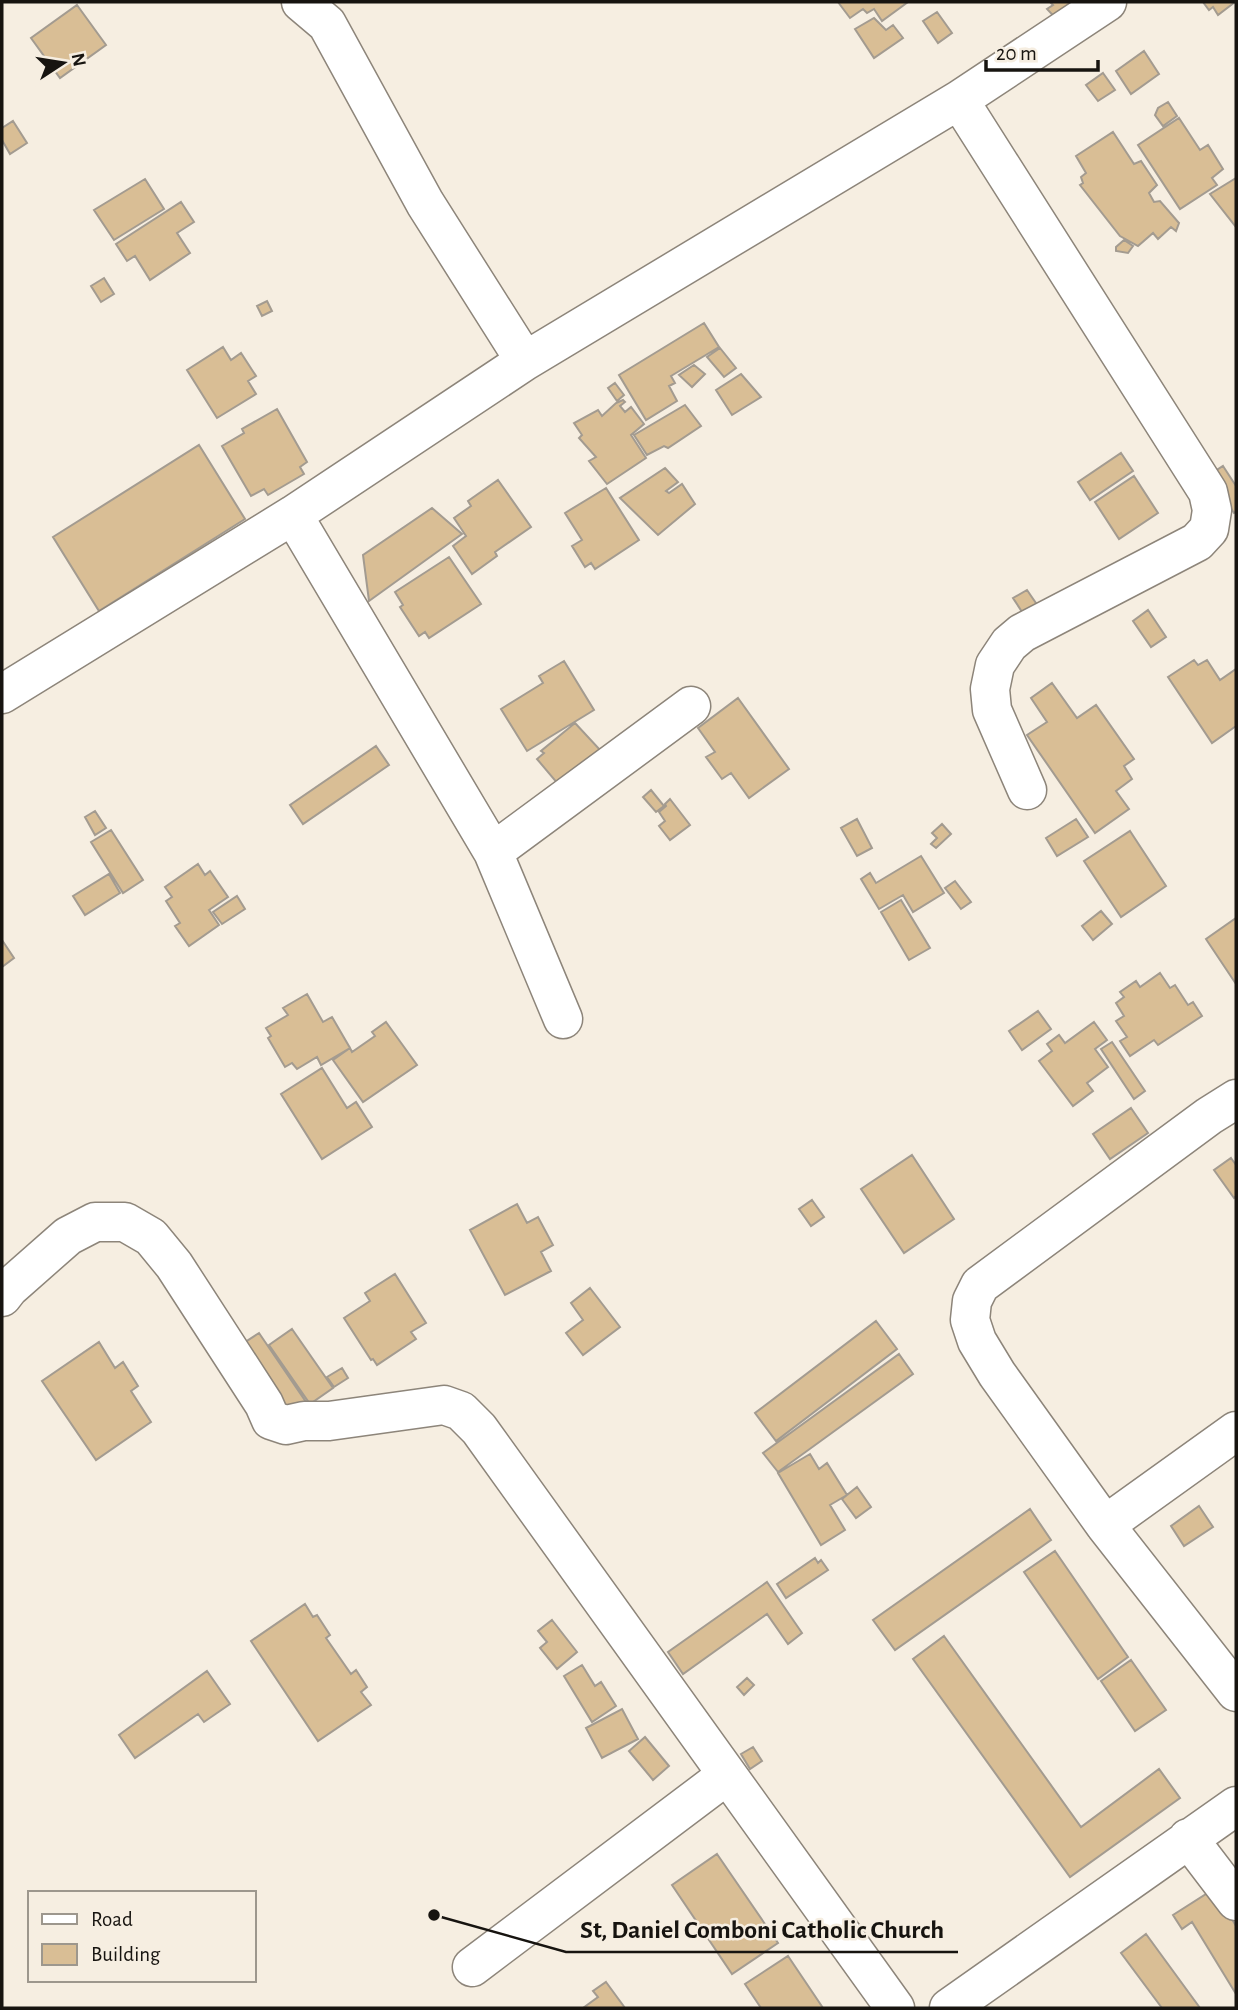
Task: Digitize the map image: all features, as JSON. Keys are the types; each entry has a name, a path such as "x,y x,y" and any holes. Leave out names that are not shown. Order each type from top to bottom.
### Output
{"street":[{"path":"301,2 327,24 425,203 525,361"},
{"path":"2,694 293,515 525,361 959,100 1107,2"},
{"path":"959,100 1208,492 1212,510 1209,529 1197,542 1022,633 1009,644 995,664 990,689 992,710 1027,789"},
{"path":"293,515 493,852 563,1018"},
{"path":"493,852 691,706"},
{"path":"1236,1099 1209,1116 980,1285 972,1301 970,1320 977,1341 998,1374 1105,1525 1236,1692"},
{"path":"2,1297 68,1236 95,1222 125,1222 151,1237 174,1265 271,1420 286,1425 444,1405 461,1411 480,1430 895,2008"},
{"path":"1105,1525 1236,1431"},
{"path":"472,1967 727,1775"},
{"path":"949,2008 1236,1805"},
{"path":"1188,1838 1236,1901"}],"building":[{"path":"838,2 908,2 882,21 874,9 867,13 863,9 850,18"},
{"path":"1050,2 1078,2 1061,24 1047,9 1053,5"},
{"path":"1203,2 1235,2 1218,15 1213,7 1209,10"},
{"path":"77,5 106,45 60,78 31,38"},
{"path":"937,12 952,33 938,43 923,21"},
{"path":"874,18 886,30 893,25 903,38 874,58 855,29"},
{"path":"1144,51 1159,74 1131,94 1116,71"},
{"path":"1103,73 1115,90 1098,101 1086,85"},
{"path":"1168,102 1177,116 1163,126 1155,115 1158,108"},
{"path":"1179,118 1200,150 1208,145 1223,169 1212,178 1217,185 1180,209 1138,145"},
{"path":"13,121 27,143 10,154 2,140 2,128"},
{"path":"1113,132 1134,164 1141,161 1157,185 1149,193 1154,202 1160,201 1179,223 1176,231 1171,227 1158,239 1153,233 1138,246 1120,236 1080,185 1083,183 1081,177 1086,173 1076,156"},
{"path":"1236,178 1236,227 1210,194"},
{"path":"145,179 164,209 114,240 94,210"},
{"path":"181,202 194,222 177,233 190,253 150,280 135,256 127,261 116,244"},
{"path":"1124,240 1133,246 1128,253 1116,251 1116,247"},
{"path":"104,278 114,294 101,302 91,286"},
{"path":"267,301 272,311 262,316 257,306"},
{"path":"704,323 719,347 671,376 675,383 669,386 677,401 646,420 619,375"},
{"path":"223,347 231,360 241,353 256,376 248,381 256,394 217,418 187,370"},
{"path":"720,348 736,368 724,377 707,357"},
{"path":"694,365 705,374 692,387 679,375"},
{"path":"741,374 761,397 732,415 716,390"},
{"path":"615,383 624,395 617,401 608,388"},
{"path":"623,400 625,402 620,406 625,412 631,407 644,424 631,435 646,458 607,484 589,461 596,457 579,438 582,435 574,423 598,410 602,416"},
{"path":"685,405 701,426 668,448 664,446 647,455 634,435"},
{"path":"277,409 307,462 300,467 304,474 268,495 264,489 251,496 222,446 244,433 242,429"},
{"path":"199,445 245,519 99,611 53,537"},
{"path":"1121,453 1133,471 1090,500 1078,482"},
{"path":"1223,466 1236,486 1234,513 1209,475"},
{"path":"665,468 678,482 666,491 669,493 682,484 695,504 658,535 620,498"},
{"path":"1134,476 1158,513 1119,539 1095,502"},
{"path":"498,480 531,527 495,552 497,556 472,574 453,546 466,536 454,518 471,506 468,501"},
{"path":"606,488 639,540 595,569 591,563 585,567 572,546 582,540 565,513"},
{"path":"432,508 462,534 369,601 363,555"},
{"path":"449,557 481,604 429,638 425,632 419,636 400,607 403,605 395,592"},
{"path":"1027,590 1040,609 1026,618 1013,598"},
{"path":"1148,610 1166,637 1151,647 1133,621"},
{"path":"1194,660 1198,665 1207,660 1220,680 1236,669 1236,726 1212,743 1168,677"},
{"path":"564,661 594,710 527,751 501,709 543,683 539,676"},
{"path":"1052,683 1077,718 1096,705 1134,759 1124,766 1132,779 1116,791 1129,809 1095,833 1027,735 1047,722 1031,698"},
{"path":"738,698 789,769 749,798 731,773 722,779 706,757 715,752 698,728"},
{"path":"575,723 602,752 558,784 537,759 544,753 541,751"},
{"path":"376,746 389,765 303,824 290,805"},
{"path":"651,790 664,806 656,812 643,797"},
{"path":"670,799 690,825 670,840 659,826 665,821 659,812"},
{"path":"95,811 106,828 95,835 85,817"},
{"path":"857,819 872,848 857,856 841,828"},
{"path":"1076,819 1088,837 1057,856 1046,838"},
{"path":"942,824 951,834 936,848 931,844 937,838 932,833"},
{"path":"111,830 143,880 123,893 91,842"},
{"path":"1130,831 1166,886 1121,917 1084,861"},
{"path":"921,856 944,893 913,912 903,895 879,909 861,879 870,873 876,883"},
{"path":"198,864 205,875 210,871 228,897 209,910 219,925 189,946 175,926 180,923 166,901 172,897 165,887"},
{"path":"109,874 120,893 85,915 73,896"},
{"path":"955,881 971,902 961,909 945,888"},
{"path":"237,896 245,909 222,924 213,912"},
{"path":"901,900 930,948 909,960 881,912"},
{"path":"1101,911 1112,924 1093,940 1082,926"},
{"path":"1236,918 1236,984 1206,939"},
{"path":"2,940 14,958 2,967"},
{"path":"1160,973 1170,988 1175,985 1188,1005 1193,1002 1202,1016 1158,1045 1154,1040 1130,1056 1120,1041 1127,1037 1116,1021 1124,1016 1116,1003 1124,997 1120,992 1136,981 1140,987"},
{"path":"307,994 323,1022 332,1017 350,1048 321,1065 317,1057 297,1069 292,1063 285,1067 268,1038 271,1036 266,1028 288,1015 283,1008"},
{"path":"1038,1011 1051,1029 1022,1050 1009,1031"},
{"path":"386,1022 417,1065 363,1102 333,1060 350,1048 352,1052 375,1036 372,1032"},
{"path":"1094,1022 1107,1040 1095,1049 1108,1067 1087,1083 1093,1091 1073,1106 1039,1061 1052,1051 1047,1044 1059,1035 1065,1043"},
{"path":"1112,1042 1145,1091 1134,1099 1101,1049"},
{"path":"322,1068 347,1108 356,1102 372,1127 322,1159 281,1094"},
{"path":"1131,1108 1148,1133 1110,1159 1093,1134"},
{"path":"912,1155 954,1219 904,1253 861,1189"},
{"path":"1231,1158 1236,1165 1234,1198 1214,1170"},
{"path":"812,1200 824,1217 811,1226 799,1209"},
{"path":"517,1204 527,1223 538,1217 553,1245 541,1252 551,1271 505,1295 470,1230"},
{"path":"395,1274 426,1323 411,1332 416,1339 377,1365 344,1318 370,1301 365,1293"},
{"path":"590,1288 620,1327 583,1355 566,1333 583,1320 571,1303"},
{"path":"876,1321 897,1349 776,1441 755,1413"},
{"path":"292,1329 333,1388 310,1404 269,1345"},
{"path":"259,1333 306,1402 284,1418 236,1348"},
{"path":"99,1342 115,1368 123,1362 138,1386 131,1391 151,1422 96,1460 42,1381"},
{"path":"899,1354 913,1374 778,1472 763,1453"},
{"path":"342,1368 348,1378 334,1387 327,1377"},
{"path":"810,1454 819,1469 827,1463 847,1495 830,1505 845,1530 821,1545 778,1473"},
{"path":"857,1487 871,1507 856,1518 842,1499"},
{"path":"1199,1506 1213,1527 1184,1546 1171,1526"},
{"path":"1030,1509 1051,1540 895,1650 873,1620"},
{"path":"1055,1551 1128,1657 1098,1679 1024,1572"},
{"path":"815,1558 818,1563 821,1560 828,1570 786,1598 777,1584"},
{"path":"767,1582 802,1633 788,1644 767,1614 683,1674 668,1652"},
{"path":"305,1604 313,1617 317,1615 330,1635 326,1638 351,1674 356,1670 367,1687 361,1692 371,1705 318,1741 251,1641"},
{"path":"552,1620 577,1652 557,1669 540,1648 547,1642 538,1631"},
{"path":"944,1636 1081,1827 1159,1769 1180,1798 1070,1877 913,1659"},
{"path":"1131,1660 1166,1710 1135,1731 1101,1681"},
{"path":"582,1665 595,1686 601,1682 616,1706 592,1722 564,1676"},
{"path":"207,1671 230,1704 204,1722 198,1714 135,1758 119,1735"},
{"path":"747,1678 754,1685 744,1695 737,1687"},
{"path":"622,1709 638,1739 602,1758 586,1728"},
{"path":"645,1737 669,1766 653,1780 629,1751"},
{"path":"753,1747 762,1761 750,1769 741,1754"},
{"path":"717,1854 778,1943 732,1974 672,1885"},
{"path":"1214,1889 1236,1926 1236,1994 1192,1922 1182,1929 1173,1915"},
{"path":"1146,1934 1200,2008 1162,2008 1121,1953"},
{"path":"788,1956 823,2008 761,2008 745,1984"},
{"path":"606,1982 625,2008 583,2008 598,1997 593,1991"}],"place":[{"name":"St, Daniel Comboni Catholic Church","path":"434,1915"}]}
